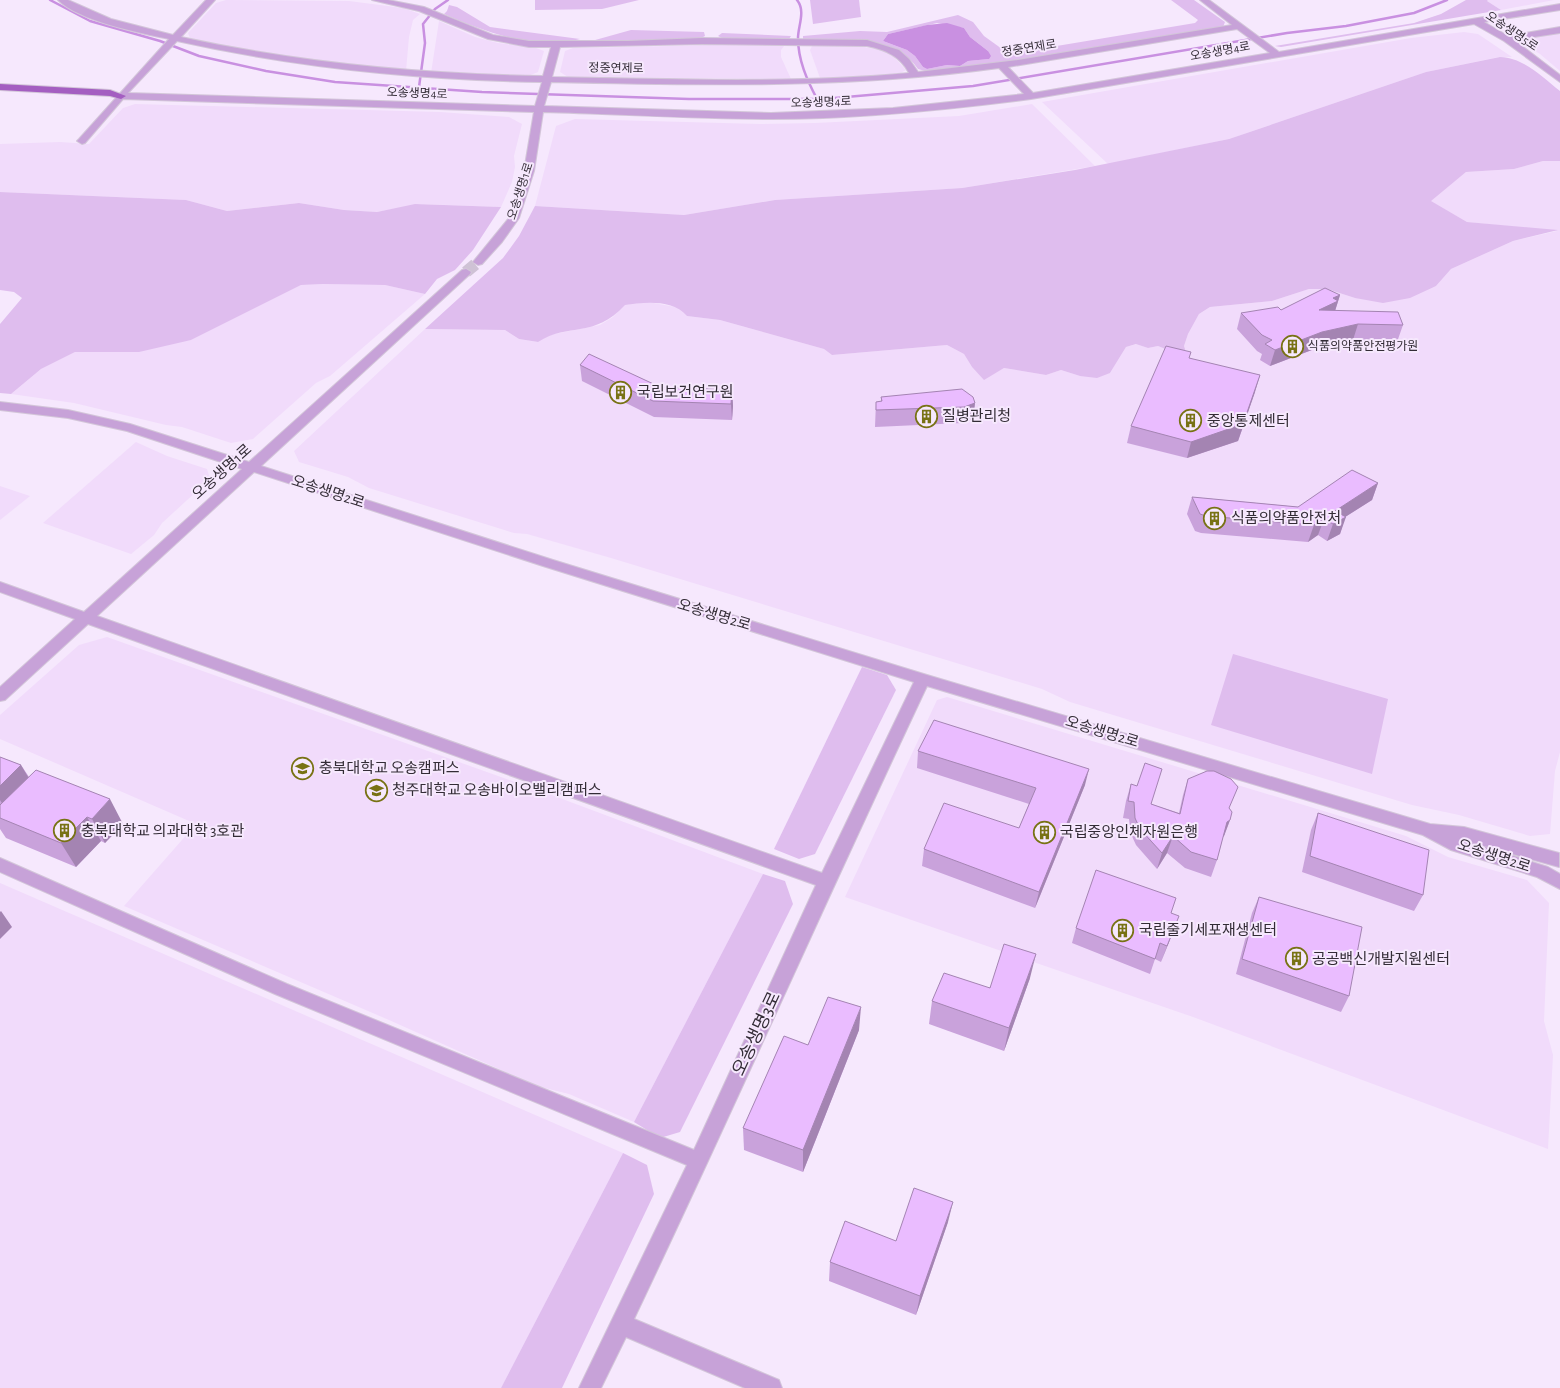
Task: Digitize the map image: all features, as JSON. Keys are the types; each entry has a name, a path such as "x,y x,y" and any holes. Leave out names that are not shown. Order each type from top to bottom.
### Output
{"main road":[{"path":"0,87 110,93 121,96"},
{"path":"0,92 104,97 121,96"}],"street":[{"path":"62,0 88,14 173,39"},
{"path":"82,141 173,39 211,0"},
{"path":"376,0 406,5 491,37 529,44 860,42 881,46 902,56 908,62 915,75"},
{"path":"1204,0 1273,51"},
{"name":"오송생명4로","path":"121,96 540,107 771,116 834,114 969,104 1273,51 1560,7"},
{"name":"오송생명5로","path":"1475,21 1506,39 1560,79"},
{"name":"정중연제로","path":"173,39 278,60 431,76 547,81 820,82 1002,66 1242,28"},
{"path":"1506,39 1560,30"},
{"name":"오송생명1로","path":"478,262 498,240 514,218 529,171 540,107 556,45"},
{"path":"1002,66 1029,94"},
{"name":"오송생명1로","path":"0,696 466,272"},
{"name":"오송생명2로","path":"0,406 38,409 130,428 548,563 923,679 1428,830 1457,845 1542,872 1560,881"},
{"path":"0,588 826,882"},
{"name":"오송생명3로","path":"590,1388 699,1161 826,882 923,679"},
{"name":"오송생명2로","path":"1428,830 1455,830 1538,856 1560,859"},
{"path":"1560,859 1556,868 1560,881"},
{"path":"0,865 281,989 699,1161"},
{"path":"620,1324 771,1388"}],"shaded area":[{"path":"226,0 349,1 403,8 420,14 413,20 409,37 406,71 279,57 190,38 188,33 216,3"},
{"path":"535,0 639,0 602,9 535,10"},
{"path":"810,0 859,0 861,17 813,24"},
{"path":"1171,0 1194,0 1225,22 1223,27 1016,61 929,72 918,69 908,57 895,49 881,44 849,39 803,39 803,36 860,31 887,32 958,15 973,22 984,36 1009,54 1195,23 1198,20","holes":["937,23 964,28 970,37 988,51 989,59 968,61 960,66 947,65 927,69 907,50 883,41 888,34"]},
{"path":"1466,0 1488,0 1501,10 1281,47 1275,46 1414,23 1441,14"},
{"path":"1488,0 1554,0 1501,10"},
{"path":"449,5 457,7 490,27 580,39 546,43 510,38 444,14"},
{"path":"439,21 475,37 544,51 538,72 528,76 431,73"},
{"path":"947,23 964,28 970,37 988,51 991,56 989,59 968,61 960,66 947,65 927,69 907,50 883,41 888,34 927,25"},
{"path":"631,30 704,32 705,36 697,40 588,42"},
{"path":"1464,32 1478,34 1512,57 1499,57 1426,72 1229,139 1108,164 1042,102 1411,38"},
{"path":"722,33 791,36 789,39 724,39 718,36"},
{"path":"1560,33 1560,71 1540,54 1522,43 1524,39"},
{"path":"785,45 781,50 781,57 791,79 568,77 560,72 565,51 573,48"},
{"path":"853,45 881,50 891,54 906,70 899,74 820,78 810,50 812,46"},
{"path":"1500,57 1525,64 1560,91 1560,161 1543,161 1514,169 1466,172 1431,201 1467,222 1558,230 1513,241 1451,269 1436,286 1410,298 1383,303 1355,298 1327,289 1309,289 1272,301 1210,307 1199,314 1188,334 1184,346 1188,358 1158,346 1148,348 1136,344 1126,347 1110,373 1097,378 1080,376 1061,370 1046,375 1004,368 984,380 972,367 964,354 947,345 832,355 824,349 720,320 687,316 674,307 658,303 625,305 614,316 603,322 549,336 538,342 519,339 505,330 425,329 503,258 519,236 535,206 684,215 775,200 962,188 1075,170 1229,139 1426,72"},
{"path":"135,104 440,112 509,117 522,124 514,156 515,167 512,182 501,207 419,204 377,212 344,210 299,203 227,211 186,200 0,192 0,144 60,142 89,144 123,108"},
{"path":"1032,104 1095,166 962,188 775,200 684,215 535,206 556,126 575,119 760,124 815,123 959,116"},
{"path":"1543,161 1560,161 1560,752 1555,771 1550,834 1530,836 1459,815 1412,805 1070,702 1042,689 611,558 527,534 514,533 369,488 348,477 299,462 294,451 425,329 505,330 519,339 537,342 549,335 600,325 613,317 624,305 648,302 681,308 687,316 720,320 824,349 832,355 947,345 964,354 972,367 984,379 1004,368 1046,375 1061,370 1080,376 1110,373 1126,347 1137,344 1148,348 1158,346 1188,358 1184,346 1188,334 1199,314 1210,307 1272,301 1309,289 1327,289 1355,298 1436,286 1451,269 1513,241 1557,231 1467,222 1430,201 1466,172 1514,169"},
{"path":"0,192 186,200 227,211 299,203 344,210 377,212 415,204 501,207 473,250 455,270 437,279 425,294 385,285 301,285 191,340 139,352 75,352 41,369 11,394 0,393 0,324 22,298 14,292 0,290"},
{"path":"301,285 385,285 425,294 330,376 316,383 253,439 231,443 182,427 166,425 74,403 11,394 41,369 75,352 191,340"},
{"path":"136,442 167,456 207,469 210,479 162,523 154,535 131,554 43,523"},
{"path":"0,486 30,496 0,520"},
{"path":"107,637 549,794 763,874 634,1122 569,1094 537,1086 124,906 196,824 0,739 0,715 79,645"},
{"path":"1233,654 1388,699 1372,774 1211,725"},
{"path":"862,667 887,675 896,690 815,854 799,859 774,849"},
{"path":"947,697 1406,836 1448,857 1527,880 1549,903 1544,1021 1553,1055 1548,1149 1193,1017 845,897 937,700"},
{"path":"763,874 785,881 793,904 680,1132 660,1138 634,1122"},
{"path":"0,883 623,1153 501,1388 0,1388"},
{"path":"623,1153 647,1165 654,1194 562,1388 501,1388"}],"building":[{"path":"1325,288 1340,295 1333,298 1338,301 1319,310 1398,312 1403,325 1358,324 1322,332 1275,350 1265,344 1272,340 1262,335 1241,313 1278,307 1281,310"},
{"name":"중앙통제센터","path":"1166,346 1191,352 1189,358 1260,375 1243,424 1191,442 1131,426"},
{"path":"589,354 660,387 732,390 731,404 653,401 580,365"},
{"path":"962,389 973,397 975,403 964,407 876,410 876,402 882,401 881,397"},
{"path":"1352,470 1378,483 1335,511 1346,517 1333,524 1324,519 1314,525 1206,516 1200,514 1192,497 1298,507"},
{"name":"국립중앙인체자원은행","path":"934,720 1089,769 1039,892 924,849 944,803 1019,828 1036,788 918,751"},
{"path":"0,757 21,765 0,786"},
{"path":"1145,763 1162,769 1151,804 1180,814 1188,779 1207,771 1214,771 1231,779 1238,787 1229,808 1232,812 1230,820 1227,822 1217,860 1191,852 1173,836 1162,853 1140,829 1135,818 1134,802 1128,801 1131,784 1137,786"},
{"path":"36,770 110,799 92,819 87,817 61,843 0,818 0,805"},
{"path":"1318,813 1429,850 1423,895 1310,856"},
{"name":"국립줄기세포재생센터","path":"1096,870 1176,898 1171,913 1179,916 1167,946 1160,943 1155,959 1076,928"},
{"name":"공공백신개발지원센터","path":"1259,897 1362,927 1349,996 1242,959"},
{"path":"1004,944 1036,954 1009,1028 932,1001 944,973 990,988"},
{"path":"828,997 861,1007 803,1150 743,1128 784,1036 808,1045"},
{"path":"914,1188 953,1202 920,1296 830,1262 845,1221 896,1241"}],"waterway":[{"path":"50,0 90,21 160,41 199,56 266,71 335,82 482,92 689,99 817,99"},
{"path":"419,87 425,43 423,24 435,9 448,0"},
{"path":"797,0 801,9 798,38 801,62 817,99"},
{"path":"817,99 973,86 1287,33 1346,26 1414,13 1447,0"}],"tunnel":[{"path":"466,272 478,262"}],"place":[{"name":"식품의약품안전평가원","path":"1292,346"},
{"name":"국립보건연구원","path":"621,392"},
{"name":"질병관리청","path":"926,416"},
{"name":"중앙통제센터","path":"1191,421"},
{"name":"식품의약품안전처","path":"1215,518"},
{"name":"충북대학교 오송캠퍼스","path":"303,768"},
{"name":"청주대학교 오송바이오밸리캠퍼스","path":"376,790"},
{"name":"충북대학교 의과대학 3호관","path":"65,831"},
{"name":"국립중앙인체자원은행","path":"1044,832"},
{"name":"국립줄기세포재생센터","path":"1123,930"},
{"name":"공공백신개발지원센터","path":"1296,959"}]}
